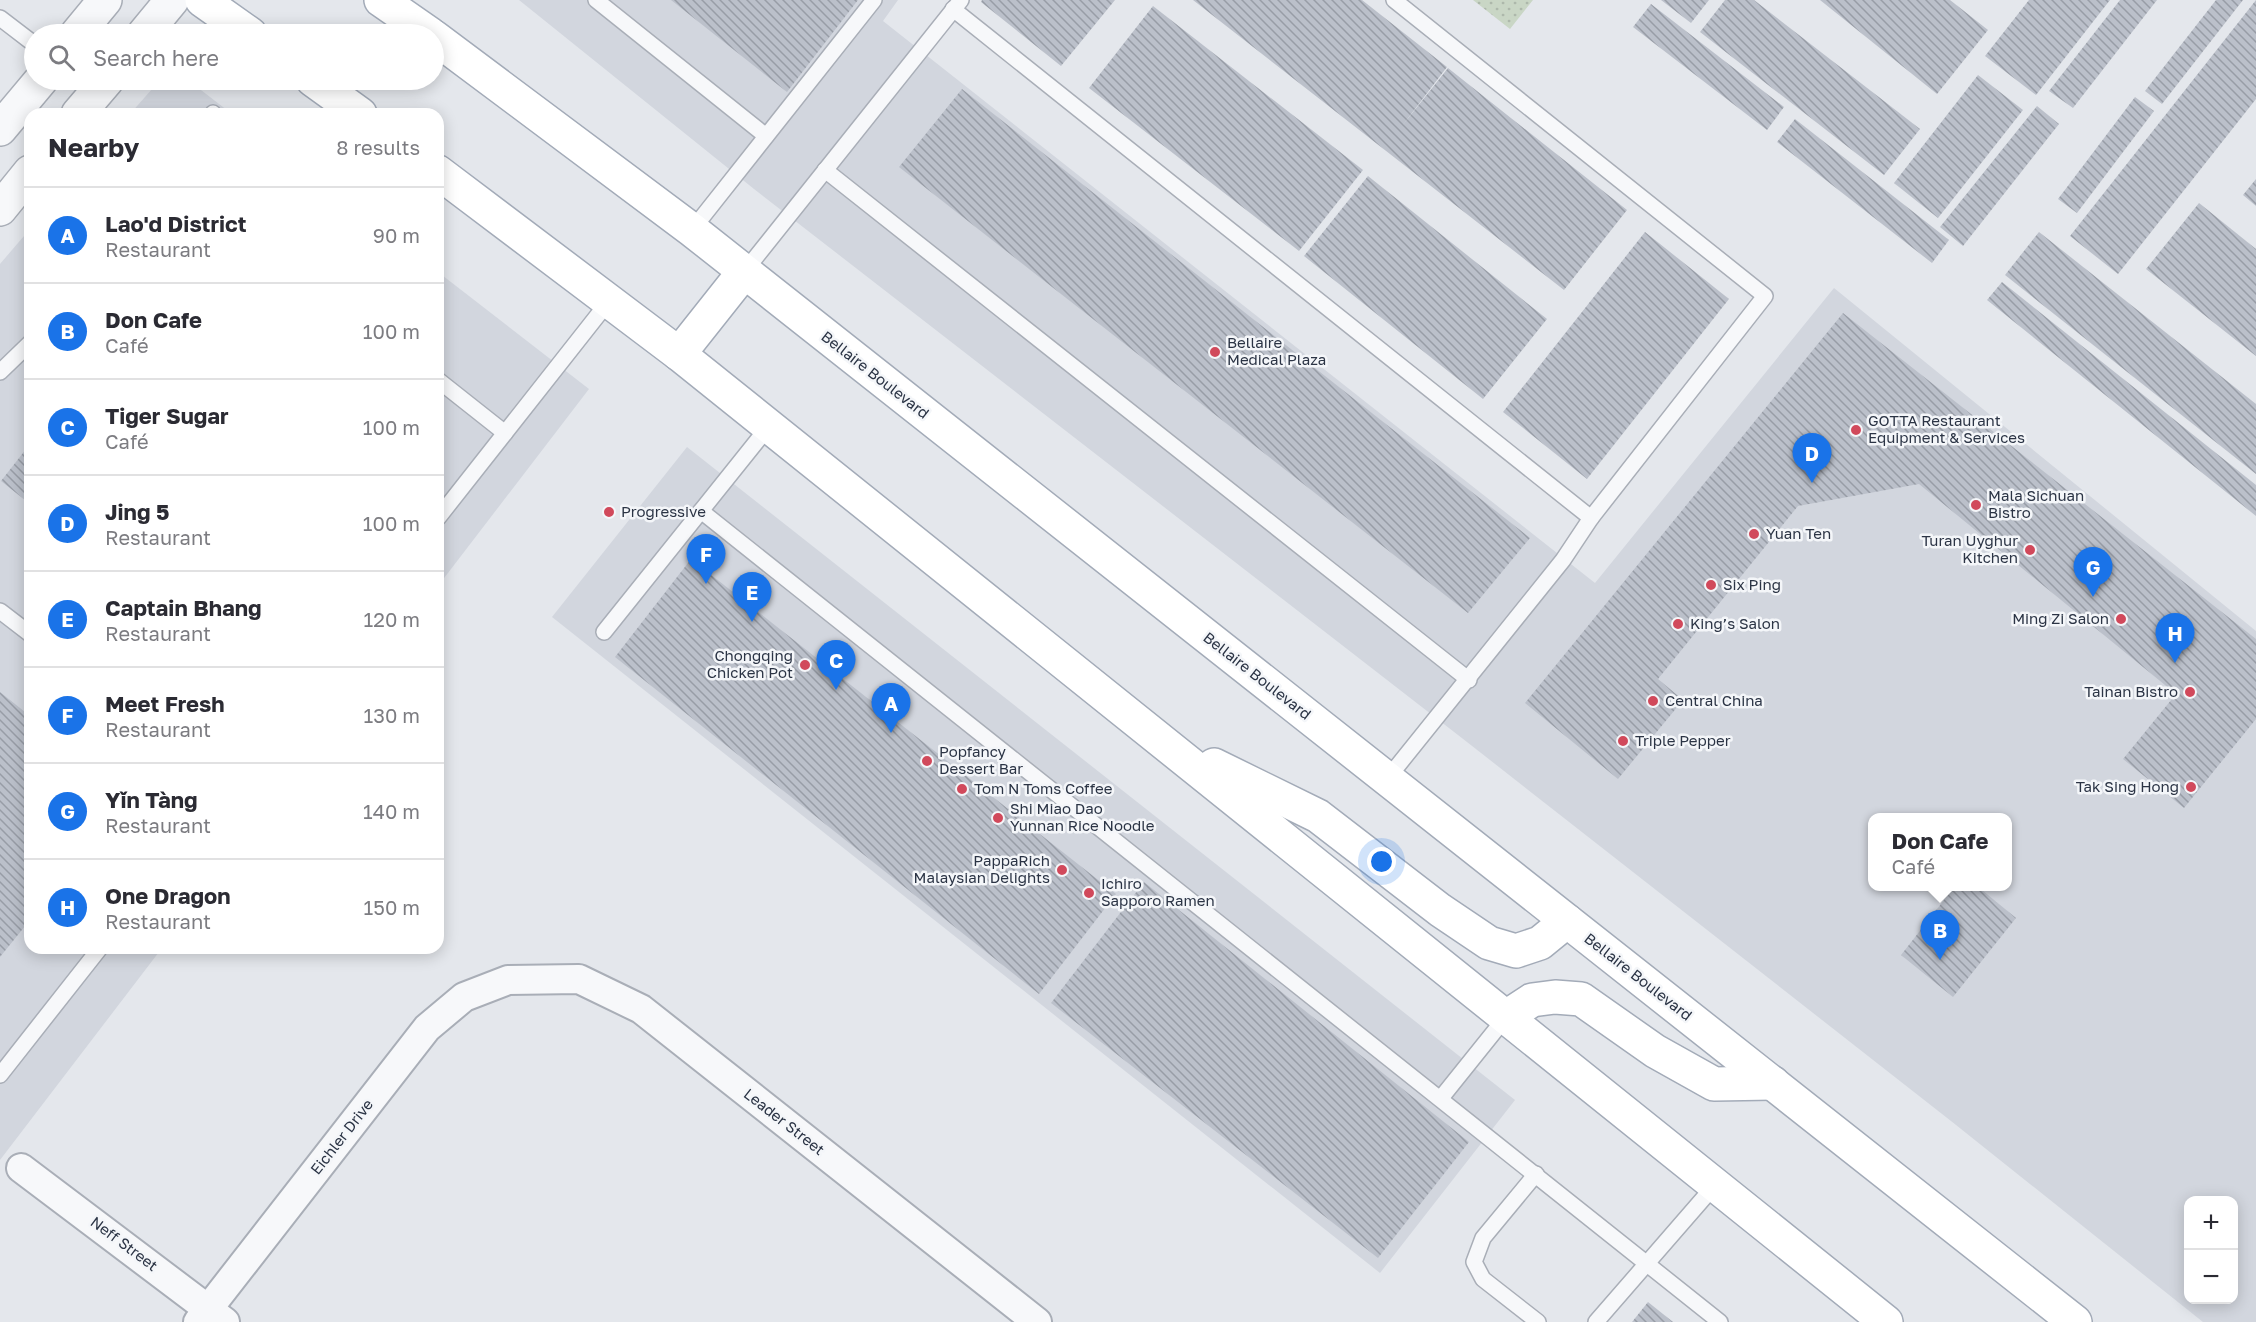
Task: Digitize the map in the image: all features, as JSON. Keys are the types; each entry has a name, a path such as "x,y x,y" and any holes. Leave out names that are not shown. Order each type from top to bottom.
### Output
{"main road":[{"path":"202,0 236,24"},
{"path":"381,0 416,24"},
{"name":"Bellaire Boulevard","path":"444,44 692,230 2074,1322"},
{"path":"444,177 679,354 1886,1322"},
{"path":"679,354 744,272"},
{"path":"1158,738 1318,816 1440,910 1489,943 1516,951 1540,943 1567,921"},
{"path":"1506,1017 1532,1000 1555,997 1581,999 1654,1051 1714,1084 1773,1083"}],"street":[{"path":"85,24 105,0"},
{"path":"152,24 172,0"},
{"path":"0,129 33,90"},
{"path":"83,108 98,90"},
{"path":"0,209 24,179"},
{"name":"Leader Street","path":"508,980 579,979 641,1009 1036,1322"},
{"name":"Eichler Drive","path":"211,1317 427,1028 464,997 508,980"},
{"name":"Neff Street","path":"21,1168 211,1317"}],"lane":[{"path":"596,0 766,136"},
{"path":"692,230 874,0"},
{"path":"1387,779 1469,680 1563,560 1591,518 1765,296 1394,0"},
{"path":"744,272 957,5 1591,518"},
{"path":"0,18 24,36"},
{"path":"825,170 1469,680"},
{"path":"444,510 609,301"},
{"path":"0,372 24,349"},
{"path":"444,385 505,433"},
{"path":"604,632 769,426"},
{"path":"701,511 1720,1322"},
{"path":"0,611 24,629"},
{"path":"0,1074 95,954"},
{"path":"1441,1098 1506,1017"},
{"path":"1536,1174 1483,1238 1474,1262 1483,1278 1538,1322"},
{"path":"1596,1322 1715,1185"}],"shaded area":[{"path":"519,0 898,0 883,21 1595,583 1834,288 2256,631 2256,1322 2203,1322 1951,1121 754,189"},
{"path":"151,90 201,90 224,108 135,108"},
{"path":"24,236 24,954 157,954 0,1160 0,264"},
{"path":"444,277 589,389 444,578"},
{"path":"687,447 1515,1100 1380,1273 552,617"}],"green space":[{"path":"1473,0 1533,0 1510,29"}],"building":[{"path":"671,0 858,0 787,92"},
{"path":"982,0 1115,0 1061,66 981,2"},
{"path":"1193,0 1362,0 1447,67 1402,126 1448,68 1627,210 1564,290"},
{"path":"1661,0 1709,0 1691,23"},
{"path":"1725,0 1754,0 1920,129 1884,175 1700,32"},
{"path":"1820,0 1950,0 1988,30 1937,94"},
{"path":"2029,0 2110,0 2036,95 1985,56"},
{"path":"2120,0 2157,0 2073,108 2049,91"},
{"path":"2216,0 2243,0 2162,104 2145,91"},
{"path":"2256,0 2256,99 2118,274 2070,236"},
{"path":"1651,4 1784,107 1767,130 1633,27"},
{"path":"1153,6 1363,170 1299,251 1089,88"},
{"path":"1978,75 2023,110 1938,218 1894,183"},
{"name":"Bellaire Medical Plaza","path":"962,89 1530,538 1468,613 899,167"},
{"path":"2135,97 2154,111 2077,213 2058,199"},
{"path":"2037,106 2059,124 1963,246 1940,227"},
{"path":"1795,119 1949,240 1932,263 1777,142"},
{"path":"1368,176 1547,319 1483,399 1304,256"},
{"path":"2256,179 2256,206 2243,195"},
{"path":"2199,203 2256,249 2256,356 2146,269"},
{"path":"1645,232 1729,299 1587,479 1503,412"},
{"path":"2039,232 2256,404 2256,474 2005,275"},
{"path":"2002,282 2256,485 2256,516 1987,300"},
{"path":"1843,313 2256,639 2256,719 2184,808 2123,759 2176,694 1919,484 1798,506 1658,679 1683,700 1618,779 1525,703"},
{"path":"24,452 24,499 1,481"},
{"path":"691,559 1116,894 1039,994 615,657"},
{"path":"0,692 24,711 24,927 0,957"},
{"path":"1144,882 1469,1142 1378,1258 1051,1003"},
{"path":"1951,891 1983,891 2016,918 1953,997 1901,955"},
{"path":"1648,1302 1673,1322 1632,1322"}],"place":[{"name":"Bellaire Medical Plaza","path":"1215,352"},
{"name":"GOTTA Restaurant Equipment & Services","path":"1856,430"},
{"name":"Jing 5","path":"1812,483"},
{"name":"Mala Sichuan Bistro","path":"1976,505"},
{"name":"Progressive","path":"609,512"},
{"name":"Yuan Ten","path":"1754,534"},
{"name":"Turan Uyghur Kitchen","path":"2030,550"},
{"name":"Meet Fresh","path":"706,584"},
{"name":"Six Ping","path":"1711,585"},
{"name":"Yǐn Tàng","path":"2093,597"},
{"name":"Ming Zi Salon","path":"2121,619"},
{"name":"Captain Bhang","path":"752,622"},
{"name":"King’s Salon","path":"1678,624"},
{"name":"One Dragon","path":"2175,663"},
{"name":"Chongqing Chicken Pot","path":"805,665"},
{"name":"Tiger Sugar","path":"836,690"},
{"name":"Tainan Bistro","path":"2190,692"},
{"name":"Central China","path":"1653,701"},
{"name":"Lao'd District","path":"891,733"},
{"name":"Triple Pepper","path":"1623,741"},
{"name":"Popfancy Dessert Bar","path":"927,761"},
{"name":"Tak Sing Hong","path":"2191,787"},
{"name":"Tom N Toms Coffee","path":"962,789"},
{"name":"Shi Miao Dao Yunnan Rice Noodle","path":"998,818"},
{"name":"PappaRich Malaysian Delights","path":"1062,870"},
{"name":"Ichiro Sapporo Ramen","path":"1089,893"},
{"name":"Don Cafe","path":"1940,960"}]}
